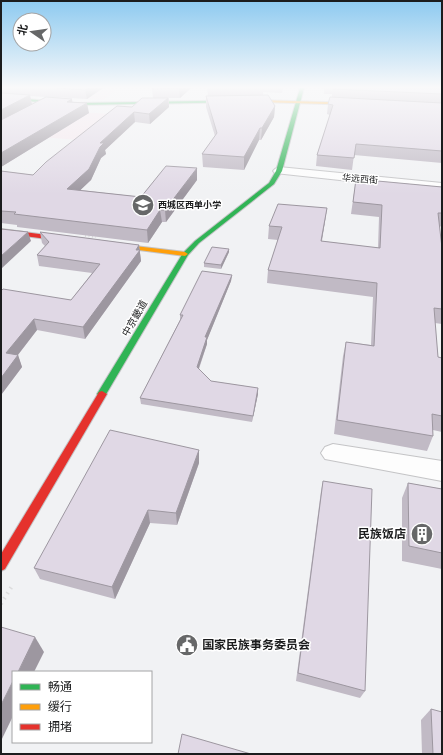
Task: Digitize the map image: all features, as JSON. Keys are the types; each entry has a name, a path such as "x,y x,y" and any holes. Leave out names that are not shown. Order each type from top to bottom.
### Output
{"street":[{"name":"中京畿道","path":"1,565 185,254 197,242 271,184 279,171 293,123"},
{"name":"华远西街","path":"279,171 442,187"},
{"path":"1,231 80,241"},
{"path":"103,244 185,254"},
{"path":"333,453 442,472"}],"shaded area":[{"path":"22,123 99,123 78,140 4,134"}],"building":[{"path":"1,123 52,123 1,153"},
{"path":"95,123 122,123 100,143 104,143 100,147 89,169 67,189 141,197 166,166 197,168 165,210 160,210 147,230 14,214 16,212 1,211 1,171 33,175 46,162"},
{"path":"214,123 265,123 262,128 260,128 244,157 202,154 217,133"},
{"path":"327,123 442,123 442,151 356,144 354,158 317,155"},
{"path":"356,179 442,187 442,213 438,213 442,248 442,309 434,308 438,357 442,358 442,416 432,414 433,436 337,420 346,342 374,346 377,283 268,270 282,227 269,226 278,204 327,208 321,241 380,248 382,205 353,202"},
{"path":"1,229 28,232 1,256"},
{"path":"40,232 139,245 136,250 140,250 83,327 34,319 6,353 18,355 1,378 1,291 3,289 71,300 100,264 37,255 49,242"},
{"path":"212,247 229,249 221,265 204,263"},
{"path":"202,271 232,275 205,337 207,337 197,367 211,381 258,388 253,416 140,398 183,315 180,315"},
{"path":"110,430 199,450 176,513 148,510 112,587 34,568"},
{"path":"323,481 372,489 365,691 298,673"},
{"name":"民族饭店","path":"408,483 442,489 442,553 409,546"},
{"path":"1,627 35,637 18,671 12,671 12,683 1,705"},
{"path":"431,709 442,712 442,754 433,754"},
{"path":"182,734 251,754 178,754"}],"traffic: fast":[{"path":"102,394 185,254 197,242 271,184 279,171 292,123"}],"traffic: slow":[{"path":"110,245 185,254"}],"traffic: jam":[{"path":"1,231 70,240"},
{"path":"1,565 102,394"}],"place":[{"name":"西城区西单小学","path":"143,205"},
{"name":"民族饭店","path":"422,534"},
{"name":"国家民族事务委员会","path":"187,645"}]}
